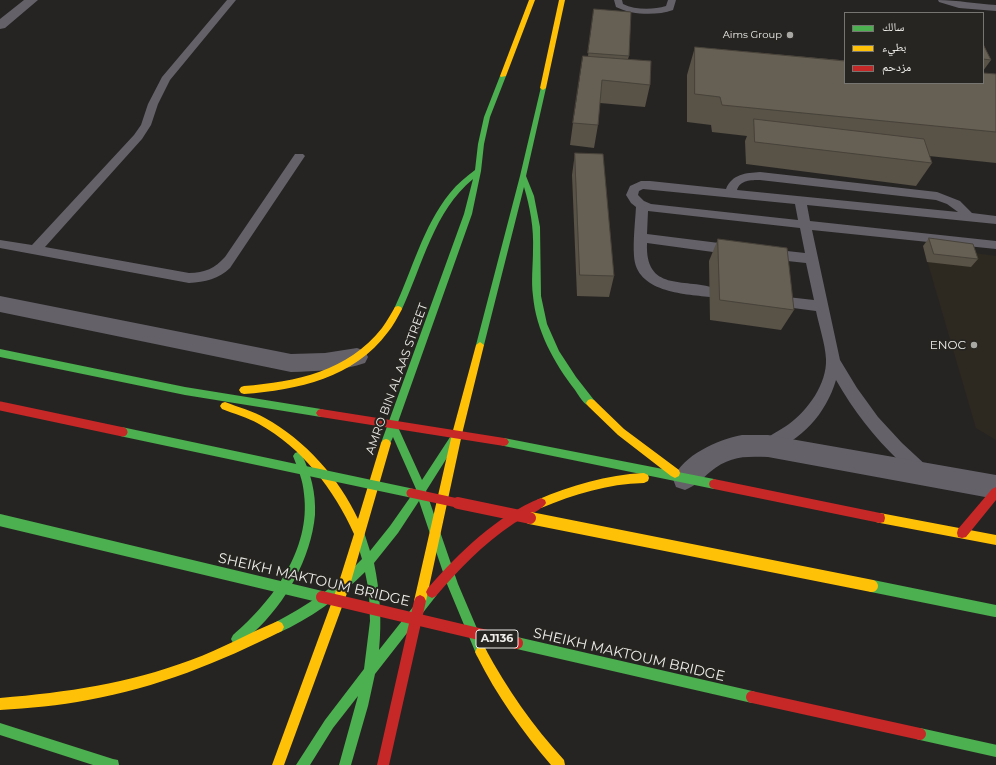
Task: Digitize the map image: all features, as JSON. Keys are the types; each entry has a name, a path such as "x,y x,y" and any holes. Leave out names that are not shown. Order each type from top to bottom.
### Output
{"main road":[{"name":"AMRO BIN AL AAS STREET","path":"278,765 344,585 392,424 455,254 468,214 478,171 481,144 487,117 532,0"},
{"path":"383,765 418,612 456,434 523,176 562,0"},
{"path":"185,391 267,390 290,387 312,381 334,372 357,358 375,342 389,326 446,202 466,180 478,171"},
{"path":"523,176 529,188 538,227 537,297 545,327 558,358 575,384 607,421 642,450 685,479"},
{"path":"0,353 185,391 511,443 996,540"},
{"path":"185,391 252,417 286,438 308,457 330,480 348,507 359,532 370,559 375,594 376,631 371,671 345,765"},
{"path":"0,406 608,535 996,610"},
{"path":"392,424 421,490 449,573 475,638 493,675 516,712 541,745 559,765"},
{"path":"0,704 45,700 100,692 155,678 209,660 246,643 316,605 344,585 370,559 421,490 456,434"},
{"path":"209,660 248,632 278,598 298,561 309,525 310,491 302,462 286,438"},
{"path":"302,765 371,671 449,573 484,538 518,515 554,497 591,484 630,477 685,479"},
{"path":"962,534 996,492"},
{"name":"SHEIKH MAKTOUM BRIDGE","path":"0,520 596,662 996,751"},
{"path":"0,729 113,765"}],"street":[{"path":"0,25 32,0"},
{"path":"0,304 291,363 325,362 357,358"},
{"path":"685,479 707,459 720,452 734,447 768,446 996,487"}],"lane":[{"path":"35,250 138,137 146,125 153,104 165,79 232,0"},
{"path":"618,0 619,5 623,7 660,11 670,8 672,0"},
{"path":"942,0 959,5 996,8"},
{"path":"0,244 189,278 208,276 225,267 299,156"},
{"path":"731,193 731,187 735,181 750,176 760,176 937,196 957,205 965,211 969,218"},
{"path":"996,220 650,185 641,185 634,189 632,195 634,201 642,206 996,245"},
{"path":"800,200 833,360 846,385 868,417 899,451 925,475"},
{"path":"642,206 640,257 641,265 646,273 653,280 663,284 710,292"},
{"path":"640,238 813,259"},
{"path":"778,301 822,306"},
{"path":"768,446 787,436 803,424 815,409 825,394 831,378 833,360"}],"shaded area":[{"name":"ENOC","path":"923,246 996,256 996,440 976,428"}],"building":[{"path":"594,9 631,12 629,56 588,53"},
{"path":"984,46 991,60 984,59"},
{"path":"695,47 844,61 844,84 984,84 984,73 996,74 996,132 722,105 720,97 695,94"},
{"path":"583,56 651,61 650,85 602,80 598,125 573,123"},
{"path":"754,119 924,139 932,163 755,142"},
{"path":"575,153 603,154 614,276 580,275"},
{"path":"929,238 973,244 978,259 934,254"},
{"path":"718,239 787,248 794,310 720,300"}],"traffic: fast":[{"path":"386,443 468,214 478,171 481,144 487,117 503,76"},
{"path":"480,345 523,176 543,88"},
{"path":"398,309 435,222 451,196 478,171"},
{"path":"523,176 535,217 537,238 537,296 543,324 564,367 572,380 591,403"},
{"path":"0,353 185,391 321,413"},
{"path":"392,424 418,482 453,584 481,652"},
{"path":"123,432 411,493"},
{"path":"278,627 327,597 350,579 370,559 405,514 457,434"},
{"path":"504,442 714,484"},
{"path":"237,639 259,620 270,607 292,573 300,554 306,535 310,495 306,475 298,456"},
{"path":"0,520 322,597"},
{"path":"345,765 369,678 375,621 374,592 369,563 359,533"},
{"path":"872,586 996,611"},
{"path":"302,765 329,724 432,592"},
{"path":"517,643 752,697"},
{"path":"0,729 113,765"},
{"path":"920,734 996,751"}],"traffic: slow":[{"path":"503,76 532,0"},
{"path":"543,88 562,0"},
{"path":"244,390 291,385 313,379 333,371 353,360 370,347 385,330 398,309"},
{"path":"420,601 457,434 480,345"},
{"path":"591,403 621,432 675,473"},
{"path":"225,406 262,421 292,442 306,455 320,469 342,500 359,533"},
{"path":"278,765 344,585 386,443"},
{"path":"541,503 579,488 591,485 631,478 644,478"},
{"path":"530,518 872,586"},
{"path":"880,518 996,540"},
{"path":"0,704 50,700 123,687 191,666 235,648 278,627"},
{"path":"481,652 506,697 559,765"}],"traffic: jam":[{"path":"0,406 123,432"},
{"path":"321,413 504,442"},
{"path":"714,484 880,518"},
{"path":"962,533 996,492"},
{"path":"411,493 530,518"},
{"path":"432,592 469,553 495,530 541,503"},
{"path":"322,597 517,643"},
{"path":"383,765 420,601"},
{"path":"752,697 920,734"}],"place":[{"name":"Aims Group","path":"790,35"},
{"name":"ENOC","path":"974,345"}]}
